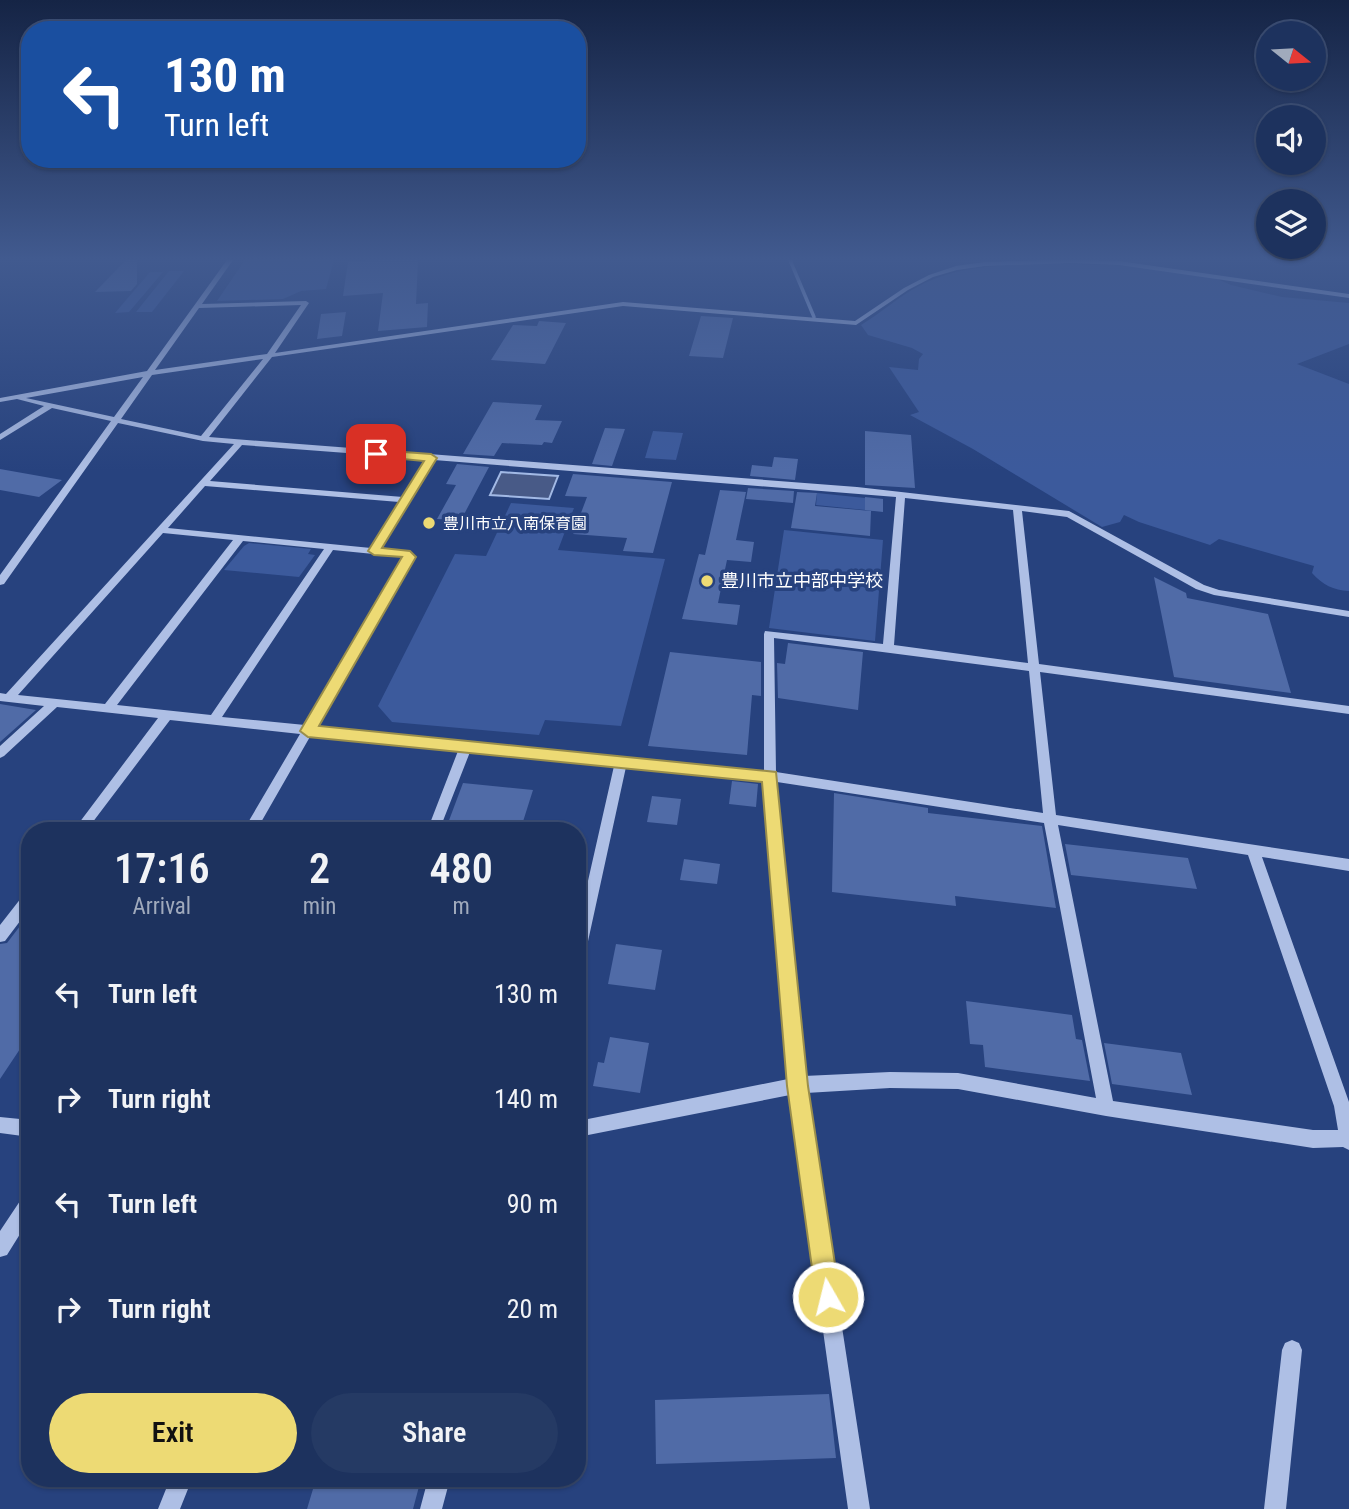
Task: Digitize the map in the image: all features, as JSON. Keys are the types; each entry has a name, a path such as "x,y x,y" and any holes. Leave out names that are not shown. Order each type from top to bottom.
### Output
{"street":[{"path":"0,582 180,330"},
{"path":"203,439 287,330"},
{"path":"0,400 150,373 443,330"},
{"path":"14,398 203,439 239,443 901,494 1069,514 1182,579 1209,590 1349,614"},
{"path":"0,439 50,406"},
{"path":"5,698 239,443"},
{"path":"374,551 431,458"},
{"path":"204,483 405,500"},
{"path":"888,648 901,494"},
{"path":"1017,508 1050,820 1106,1108"},
{"path":"161,530 406,554 409,557 254,822"},
{"path":"108,709 240,538"},
{"path":"213,721 330,547"},
{"path":"859,1509 797,1086 770,776 769,634 1349,710"},
{"path":"5,698 621,763 770,776 1349,864"},
{"path":"0,753 54,703"},
{"path":"86,822 167,715"},
{"path":"437,822 466,747"},
{"path":"586,919 621,763"},
{"path":"586,1127 797,1086 890,1080 958,1081 1106,1108 1313,1139 1348,1139 1342,1106 1253,850"},
{"path":"0,936 21,909"},
{"path":"0,1125 21,1128"},
{"path":"0,1248 21,1215"},
{"path":"1275,1509 1292,1350"},
{"path":"169,1509 178,1487"},
{"path":"431,1509 437,1487"}],"shaded area":[{"path":"865,330 1349,330 1349,344 1297,364 1349,384 1349,591 1324,584 1312,573 1314,566 1219,539 1210,545 1124,515 1120,522 1102,527 973,449 910,415 919,412 889,367 918,370 919,359 923,354 868,335"},
{"path":"653,431 683,433 676,460 645,458"},
{"path":"501,472 558,476 549,499 490,495"},
{"path":"817,493 875,499 875,511 816,505"},
{"path":"511,503 574,508 558,550 665,559 621,726 545,720 539,735 392,722 378,706 455,554 486,556"},
{"path":"784,530 883,540 875,641 769,628"},
{"path":"249,543 311,549 308,554 315,555 299,577 224,570"}],"building":[{"path":"318,330 343,330 342,336 317,339"},
{"path":"510,330 562,330 545,364 491,360"},
{"path":"697,330 730,330 723,358 689,356"},
{"path":"493,402 542,405 535,420 562,421 552,443 502,443 494,456 463,454"},
{"path":"605,428 625,429 612,466 592,464"},
{"path":"865,431 911,435 915,488 865,485"},
{"path":"774,457 798,459 795,480 750,476 752,465 772,467"},
{"path":"457,464 489,467 461,520 437,519 456,485 446,484"},
{"path":"0,469 62,480 39,497 0,490"},
{"path":"573,474 672,482 653,553 623,551 627,538 573,534 587,497 565,496"},
{"path":"748,488 794,491 793,503 746,499"},
{"path":"720,490 746,492 736,540 754,542 751,562 727,560 718,603 740,605 737,625 682,619 699,554 705,555"},
{"path":"797,492 817,493 815,506 871,511 870,536 791,528"},
{"path":"865,497 883,499 883,512 865,510"},
{"path":"1154,577 1186,593 1187,598 1268,614 1291,693 1174,677"},
{"path":"788,643 863,652 858,710 778,698 777,663 785,664"},
{"path":"670,652 761,662 761,696 752,695 747,755 648,746"},
{"path":"0,704 36,710 0,742"},
{"path":"732,781 758,784 756,807 729,804"},
{"path":"463,783 533,790 523,822 448,822"},
{"path":"834,793 928,808 928,813 1042,826 1056,908 955,896 956,906 832,892"},
{"path":"652,796 681,799 677,825 647,822"},
{"path":"1065,844 1188,858 1197,889 1071,875"},
{"path":"684,859 720,864 717,884 680,880"},
{"path":"21,925 21,1048 0,1079 0,944 7,943"},
{"path":"616,944 662,950 655,990 608,984"},
{"path":"966,1001 1072,1015 1076,1039 1082,1040 1090,1081 985,1067 983,1045 970,1044"},
{"path":"610,1037 649,1043 640,1093 593,1086 598,1062 604,1063"},
{"path":"1104,1043 1181,1053 1192,1095 1112,1084"},
{"path":"829,1394 836,1458 656,1464 655,1400"},
{"path":"314,1487 419,1487 413,1509 307,1509"}],"place":[{"name":"豊川市立八南保育園","path":"429,523"},
{"name":"豊川市立中部中学校","path":"707,581"}],"route":[{"path":"376,454 431,458 374,551 406,554 409,557 308,731 770,776 797,1086 828,1297"}]}
